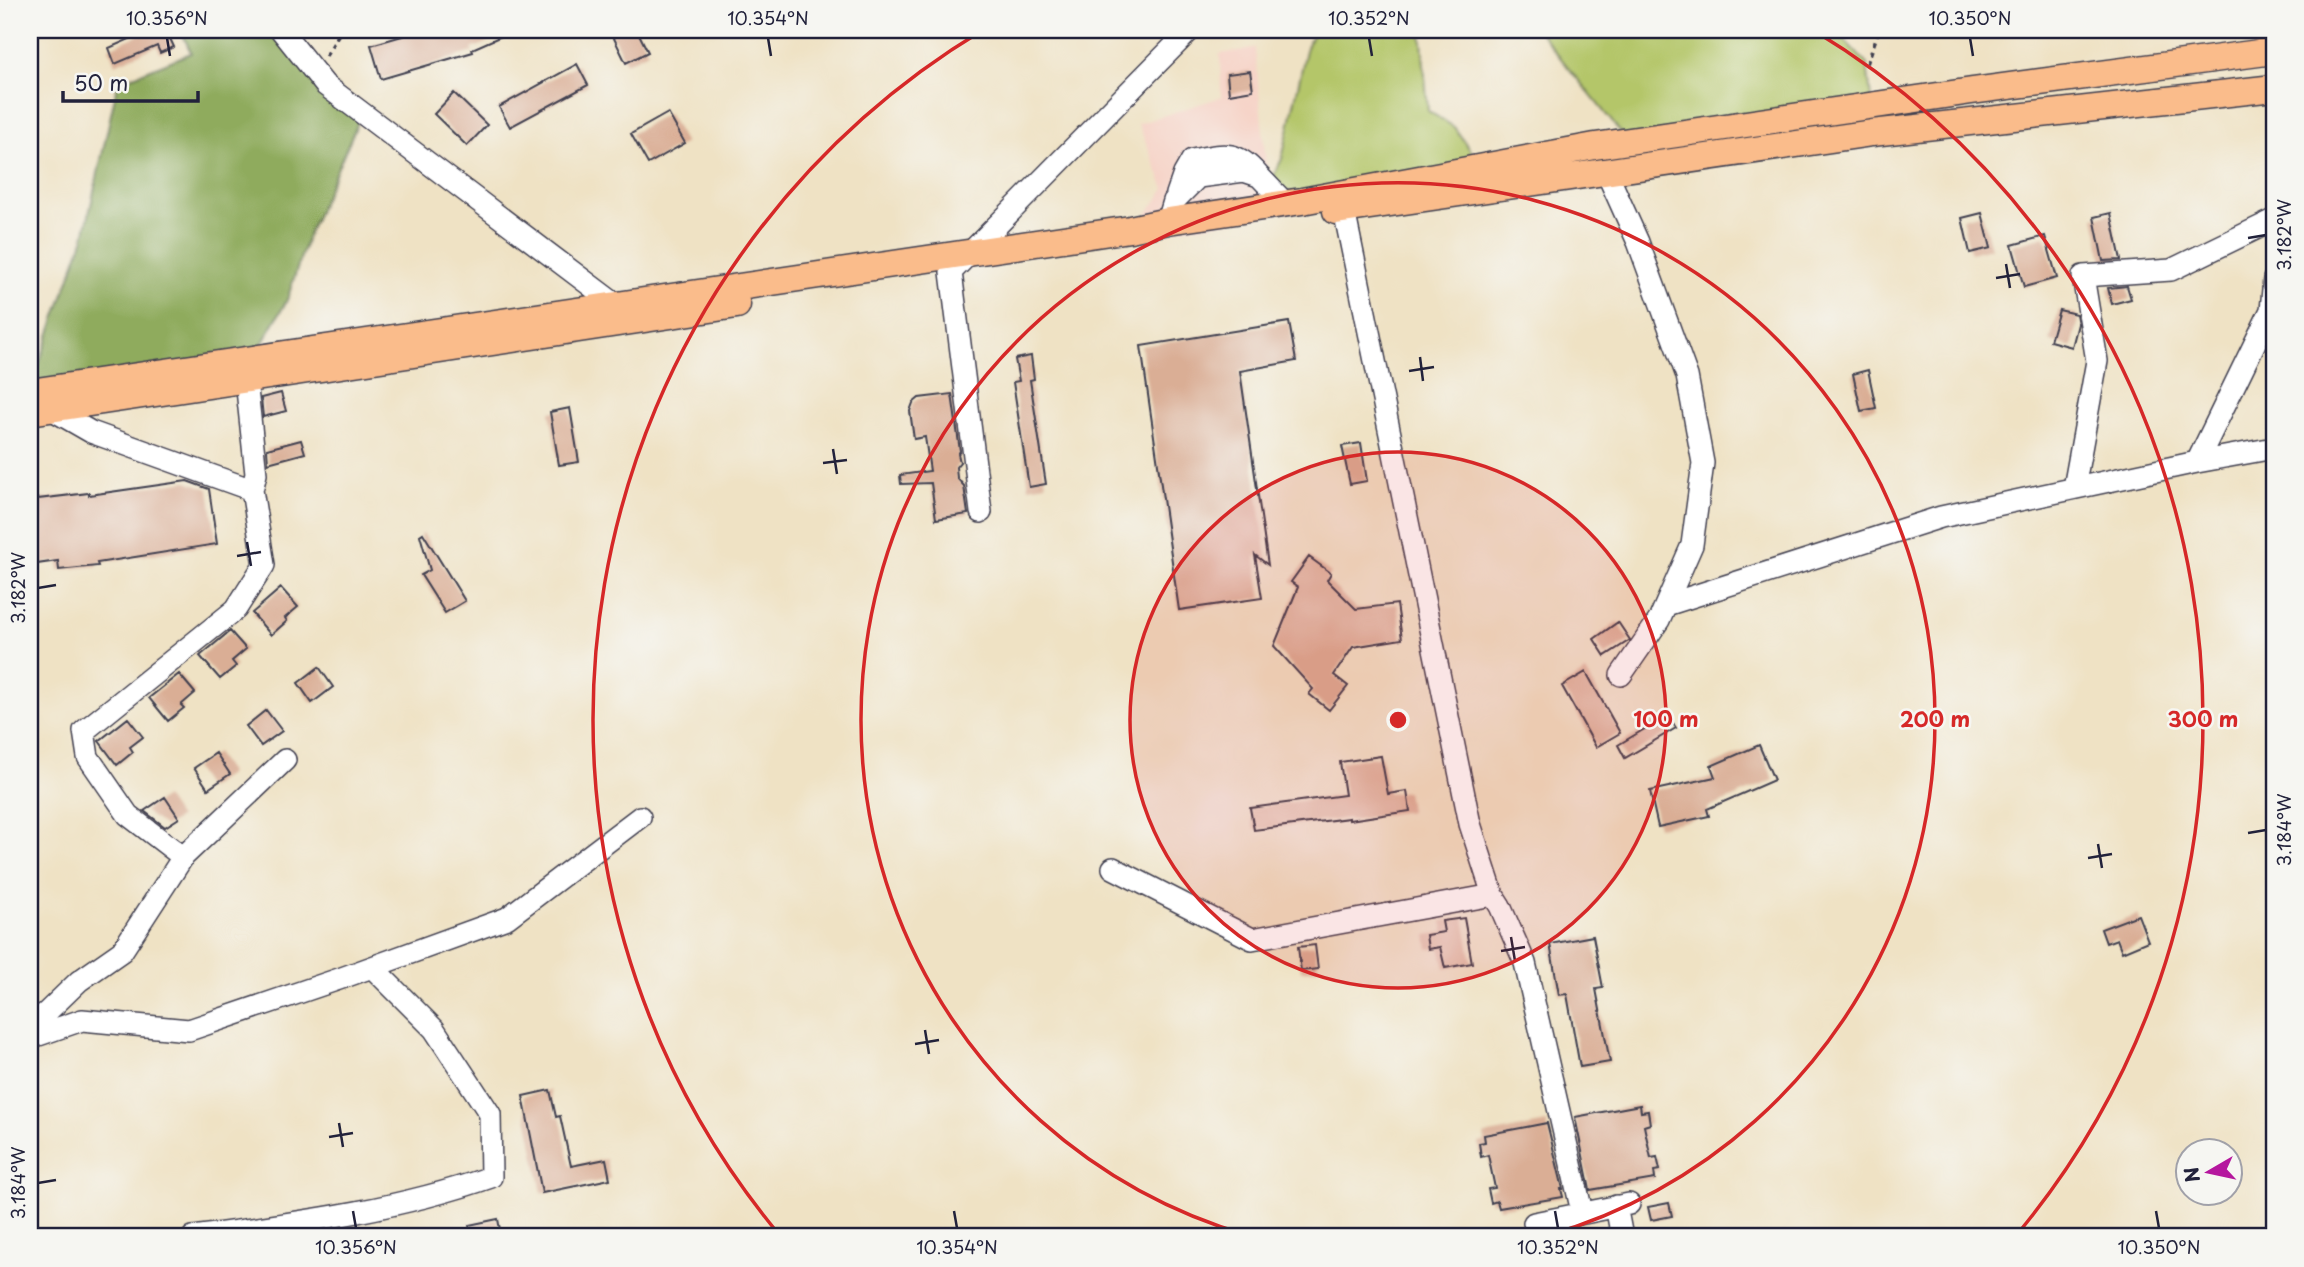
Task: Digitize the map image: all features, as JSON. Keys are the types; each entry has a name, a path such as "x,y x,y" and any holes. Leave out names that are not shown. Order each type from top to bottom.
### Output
{"main road":[{"path":"41,411 246,380 969,253 1130,229 1171,211 1285,204 1595,146 1972,91 2274,51"},
{"path":"30,392 951,272 1344,210 1872,133 2274,88"}],"street":[{"path":"281,30 325,85 625,313"},
{"path":"981,512 951,272 1189,30"},
{"path":"2274,88 2274,102"},
{"path":"1171,211 1198,177 1244,171 1259,176 1285,204"},
{"path":"1606,171 1638,242 1687,376 1703,463 1692,545 1659,620 1621,675"},
{"path":"1344,210 1469,824 1493,895 1524,962 1582,1212"},
{"path":"2074,488 2097,361 2083,275 2171,270 2274,220"},
{"path":"2197,461 2271,310 2274,279"},
{"path":"183,857 128,815 88,757 84,731 236,609 264,565 252,490 256,474 246,380"},
{"path":"41,411 91,432 252,490"},
{"path":"1666,605 1941,517 2197,461 2274,448"},
{"path":"30,1024 46,1013 79,981 122,951 183,857 285,760"},
{"path":"30,1038 82,1020 188,1030 372,967 507,918 640,817"},
{"path":"1113,868 1252,939 1493,895"},
{"path":"193,1237 354,1214 452,1190 491,1177 490,1114 434,1029 372,967"},
{"path":"1543,1227 1582,1212 1623,1205 1622,1237"}],"path":[{"path":"325,85 326,56 341,30"},
{"path":"1867,64 1879,30"}],"shaded area":[{"path":"1255,48 1268,186 1290,212 1130,237 1165,189 1138,124 1221,97 1220,54"}],"green space":[{"path":"181,30 281,30 362,113 309,232 287,300 245,374 33,381 84,237 118,82 191,53"},
{"path":"1314,30 1421,30 1428,111 1454,127 1492,181 1343,203 1268,187 1282,159 1306,50"},
{"path":"1538,30 1835,30 1867,64 1874,125 1642,159"}],"building":[{"path":"150,30 166,30 174,47 160,53 157,46 115,64 109,48"},
{"path":"423,30 515,30 472,49 473,52 381,79 371,45"},
{"path":"610,30 637,30 648,52 626,63"},
{"path":"577,64 588,85 510,127 499,107"},
{"path":"1250,71 1253,90 1229,94 1227,74"},
{"path":"454,93 487,125 467,146 434,114"},
{"path":"668,113 685,143 648,164 631,134"},
{"path":"1982,213 1991,248 1970,253 1962,218"},
{"path":"2111,213 2121,260 2103,261 2094,217"},
{"path":"2045,236 2057,278 2024,287 2012,245"},
{"path":"2127,286 2131,299 2112,304 2108,288"},
{"path":"2059,310 2076,314 2078,324 2072,347 2050,341"},
{"path":"1289,322 1296,361 1240,371 1268,565 1255,555 1262,598 1179,610 1141,346"},
{"path":"1031,356 1034,379 1030,380 1046,484 1029,487 1013,382 1019,381 1015,359"},
{"path":"1868,370 1876,408 1861,411 1853,374"},
{"path":"281,393 286,411 263,417 261,398"},
{"path":"952,394 960,451 960,462 956,467 957,478 964,486 968,514 936,519 931,483 901,484 900,475 930,471 925,437 914,439 910,411 913,403 919,398"},
{"path":"570,408 579,462 559,465 550,412"},
{"path":"301,440 305,453 268,463 267,449"},
{"path":"1361,443 1367,481 1350,484 1342,446"},
{"path":"187,481 209,489 217,544 97,563 98,566 59,570 58,561 30,565 30,500 89,495"},
{"path":"423,533 465,601 445,613 421,575 430,570 420,535"},
{"path":"1309,557 1331,573 1327,580 1356,609 1397,604 1402,639 1353,647 1334,675 1348,686 1329,710 1309,694 1313,689 1274,646 1298,587 1291,582"},
{"path":"281,588 298,607 271,635 252,613"},
{"path":"1618,622 1630,640 1605,656 1594,639"},
{"path":"230,631 246,649 232,661 236,666 220,679 200,656"},
{"path":"319,667 333,687 312,703 298,683"},
{"path":"1586,672 1620,733 1596,747 1562,686"},
{"path":"179,674 195,693 181,705 184,708 168,721 149,698"},
{"path":"266,710 282,731 261,746 246,726"},
{"path":"1668,715 1676,728 1625,758 1618,745"},
{"path":"128,718 143,737 130,747 133,752 117,765 99,741"},
{"path":"1759,745 1774,780 1707,809 1709,816 1658,827 1650,791 1715,777 1711,766"},
{"path":"216,753 230,774 208,789 194,768"},
{"path":"1381,756 1388,794 1407,791 1410,811 1254,830 1250,808 1345,795 1340,762"},
{"path":"165,797 179,818 165,827 144,811"},
{"path":"2138,915 2148,941 2122,952 2117,939 2106,943 2101,929"},
{"path":"1464,918 1472,963 1445,968 1440,947 1428,949 1426,935 1444,932 1442,921"},
{"path":"1593,936 1603,988 1596,989 1610,1062 1580,1067 1567,994 1559,995 1550,944"},
{"path":"1315,945 1318,969 1301,971 1298,947"},
{"path":"550,1090 556,1117 560,1116 571,1166 606,1159 610,1179 542,1193 523,1096"},
{"path":"1640,1105 1641,1112 1648,1111 1650,1124 1644,1126 1651,1158 1657,1157 1660,1170 1654,1171 1655,1179 1590,1190 1575,1117"},
{"path":"1547,1123 1563,1197 1499,1208 1497,1201 1491,1203 1488,1189 1495,1188 1488,1155 1481,1157 1479,1143 1485,1142 1484,1135"},
{"path":"1669,1203 1672,1216 1651,1220 1648,1207"},
{"path":"498,1219 501,1235 471,1237 469,1225"}]}
